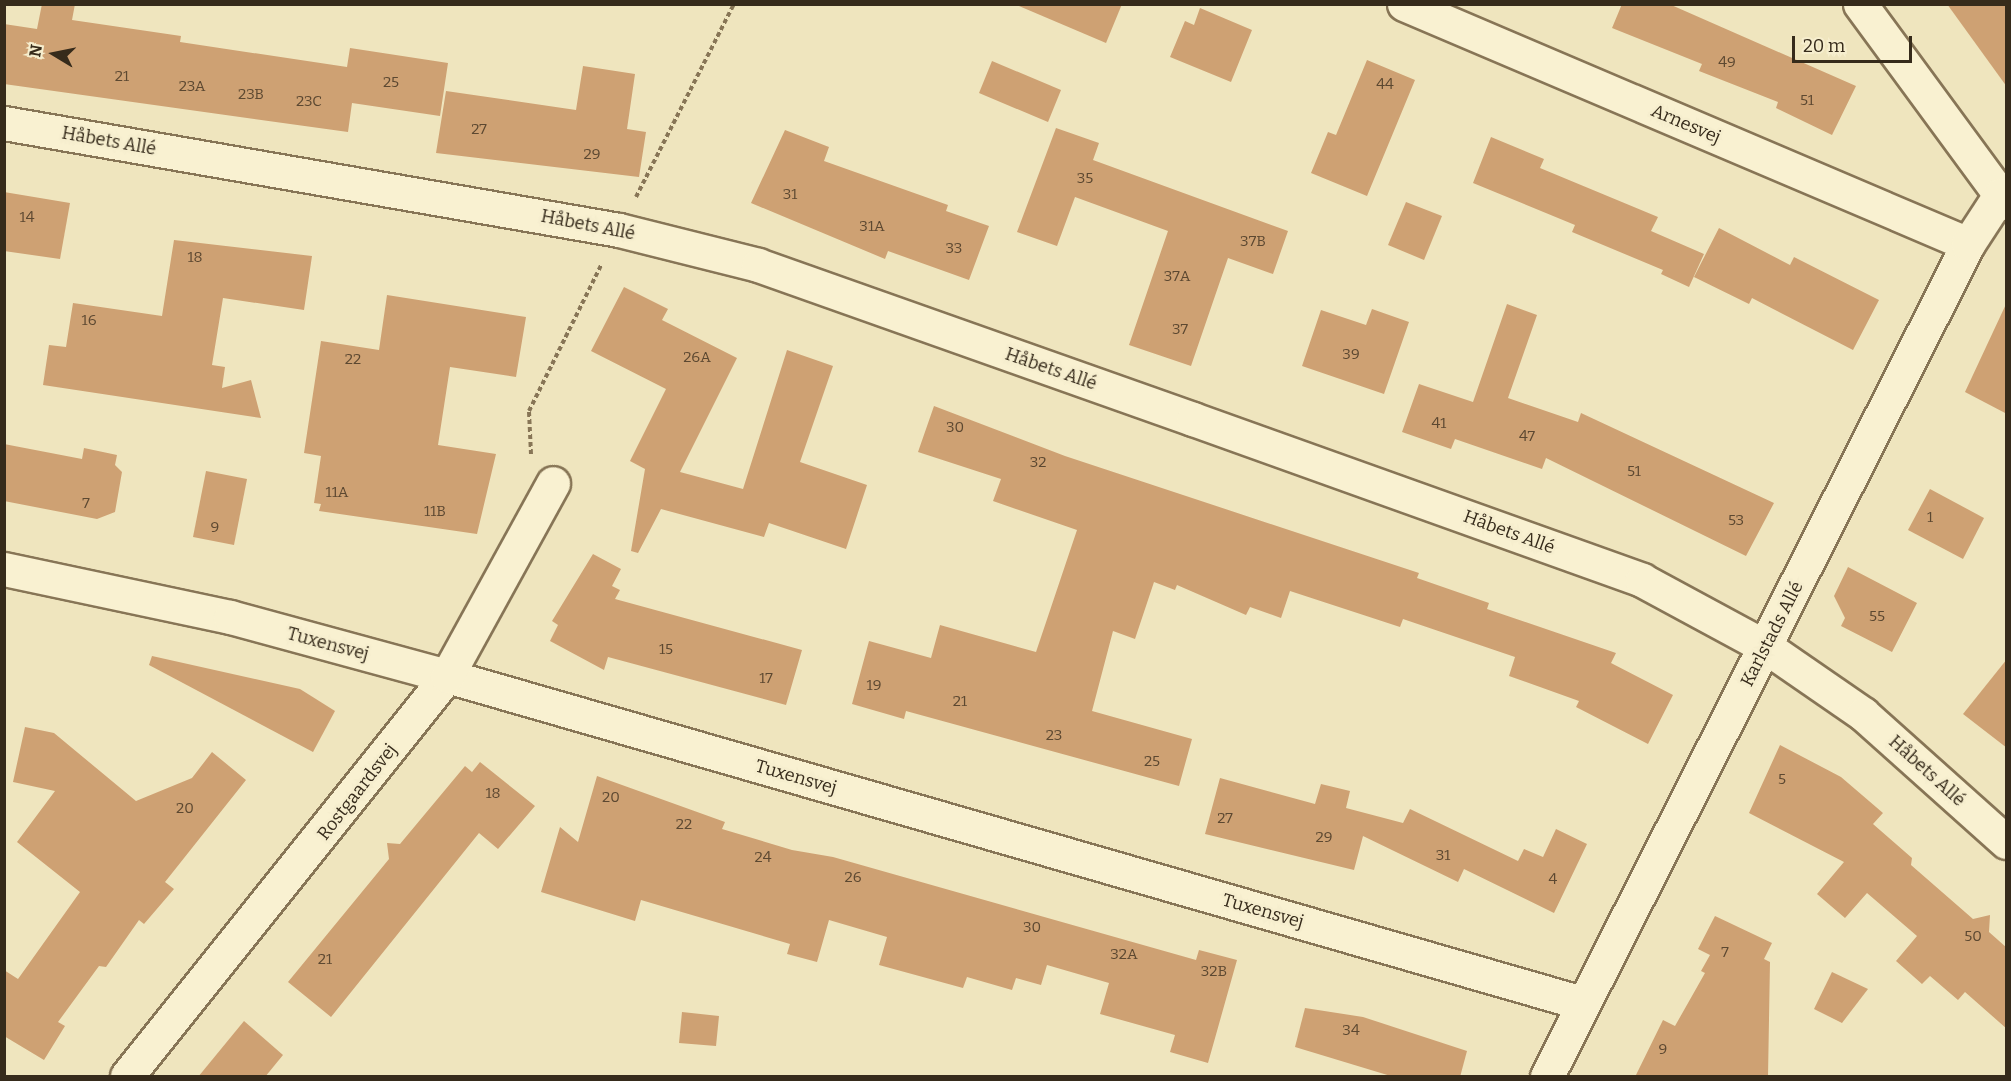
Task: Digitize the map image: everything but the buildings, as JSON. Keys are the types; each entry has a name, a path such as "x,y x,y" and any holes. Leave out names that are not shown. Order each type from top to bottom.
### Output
{"street":[{"name":"Arnesvej","path":"1404,4 1968,244"},
{"path":"1860,4 2003,199"},
{"name":"Håbets Allé","path":"4,123 619,230 758,265 1631,576 1766,647 1863,714 2007,842"},
{"name":"Karlstads Allé","path":"1547,1077 1582,1003 1766,647 1968,244 2003,199"},
{"name":"Rostgaardsvej","path":"127,1077 447,676 553,483"},
{"name":"Tuxensvej","path":"4,568 230,617 447,676 1582,1003"}],"path":[{"path":"553,483 531,457 529,411 734,4"}]}
